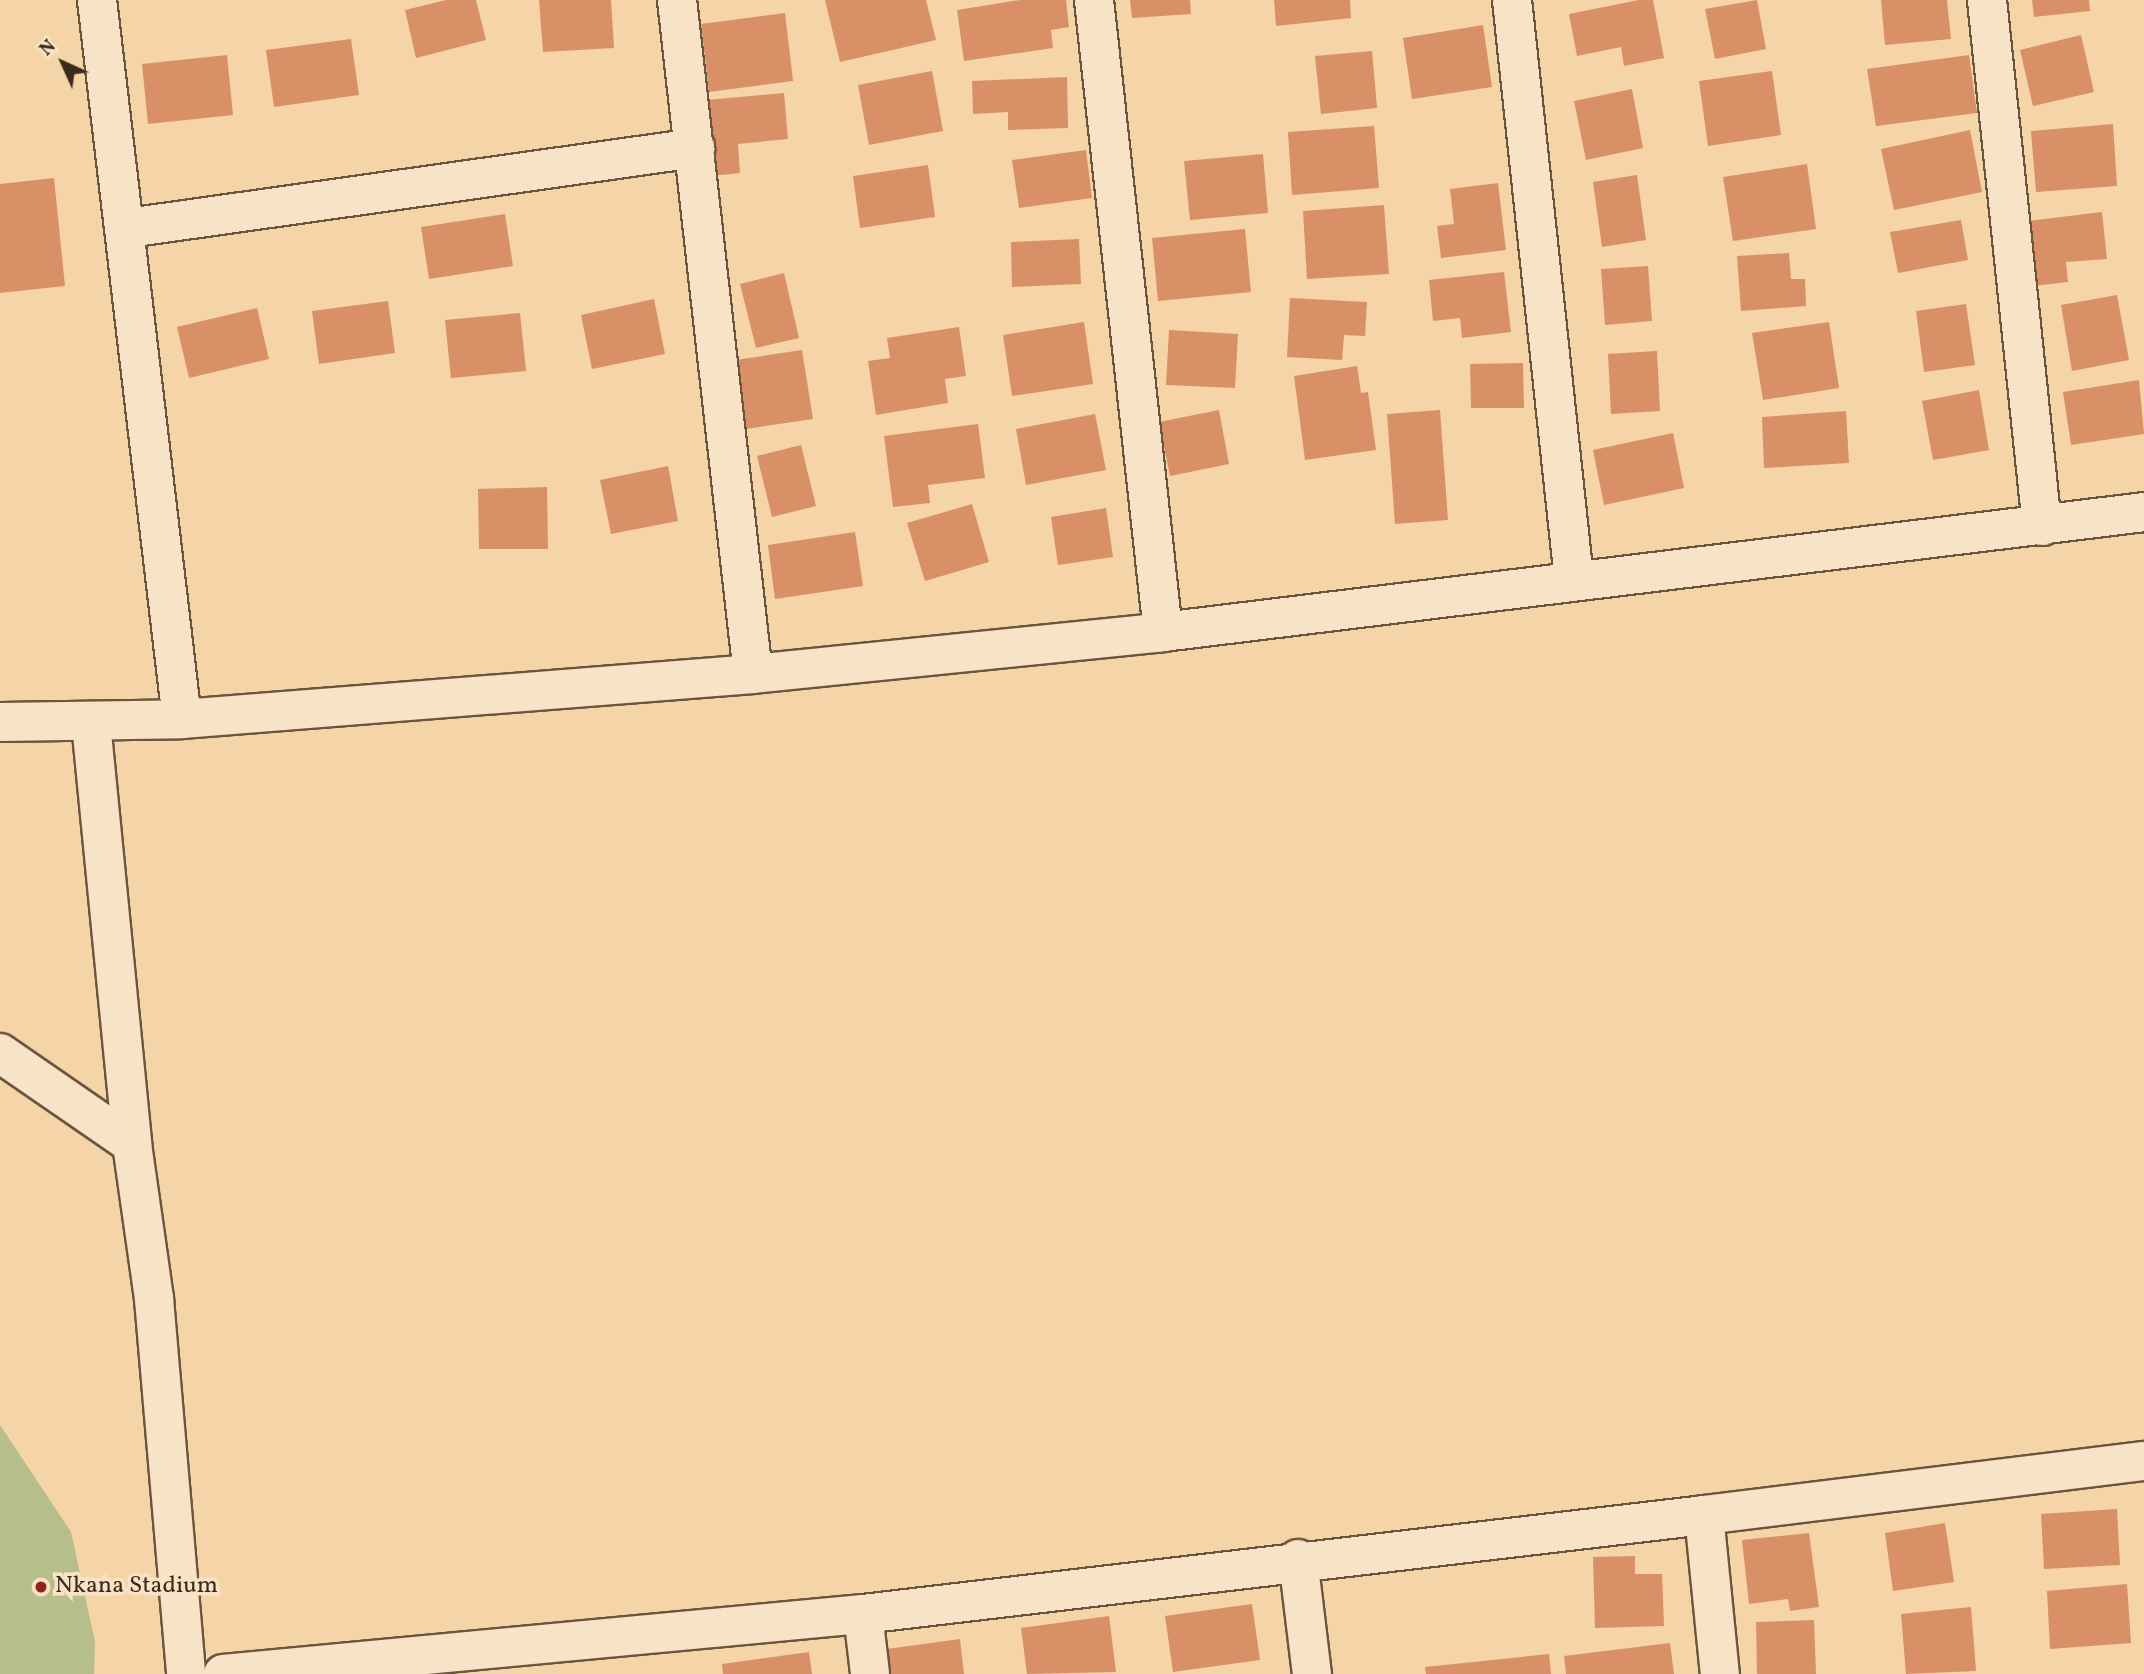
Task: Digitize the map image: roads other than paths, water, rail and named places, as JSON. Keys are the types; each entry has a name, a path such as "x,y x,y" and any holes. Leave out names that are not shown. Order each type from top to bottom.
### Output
{"street":[{"path":"97,0 128,228 182,719"},
{"path":"677,0 753,674"},
{"path":"1094,0 1163,632"},
{"path":"1512,0 1574,579"},
{"path":"1987,0 2042,526"},
{"path":"128,228 695,148"},
{"path":"0,722 91,723 182,719 753,674 1163,632 1574,579 2144,512"},
{"path":"91,723 132,1144 154,1298 186,1674"},
{"path":"0,1052 132,1144"},
{"path":"223,1674 451,1664 1298,1559 1704,1516 2144,1461"},
{"path":"1704,1516 1720,1674"},
{"path":"1298,1559 1312,1674"},
{"path":"863,1614 870,1674"}],"place":[{"name":"Nkana Stadium","path":"41,1587"}]}
